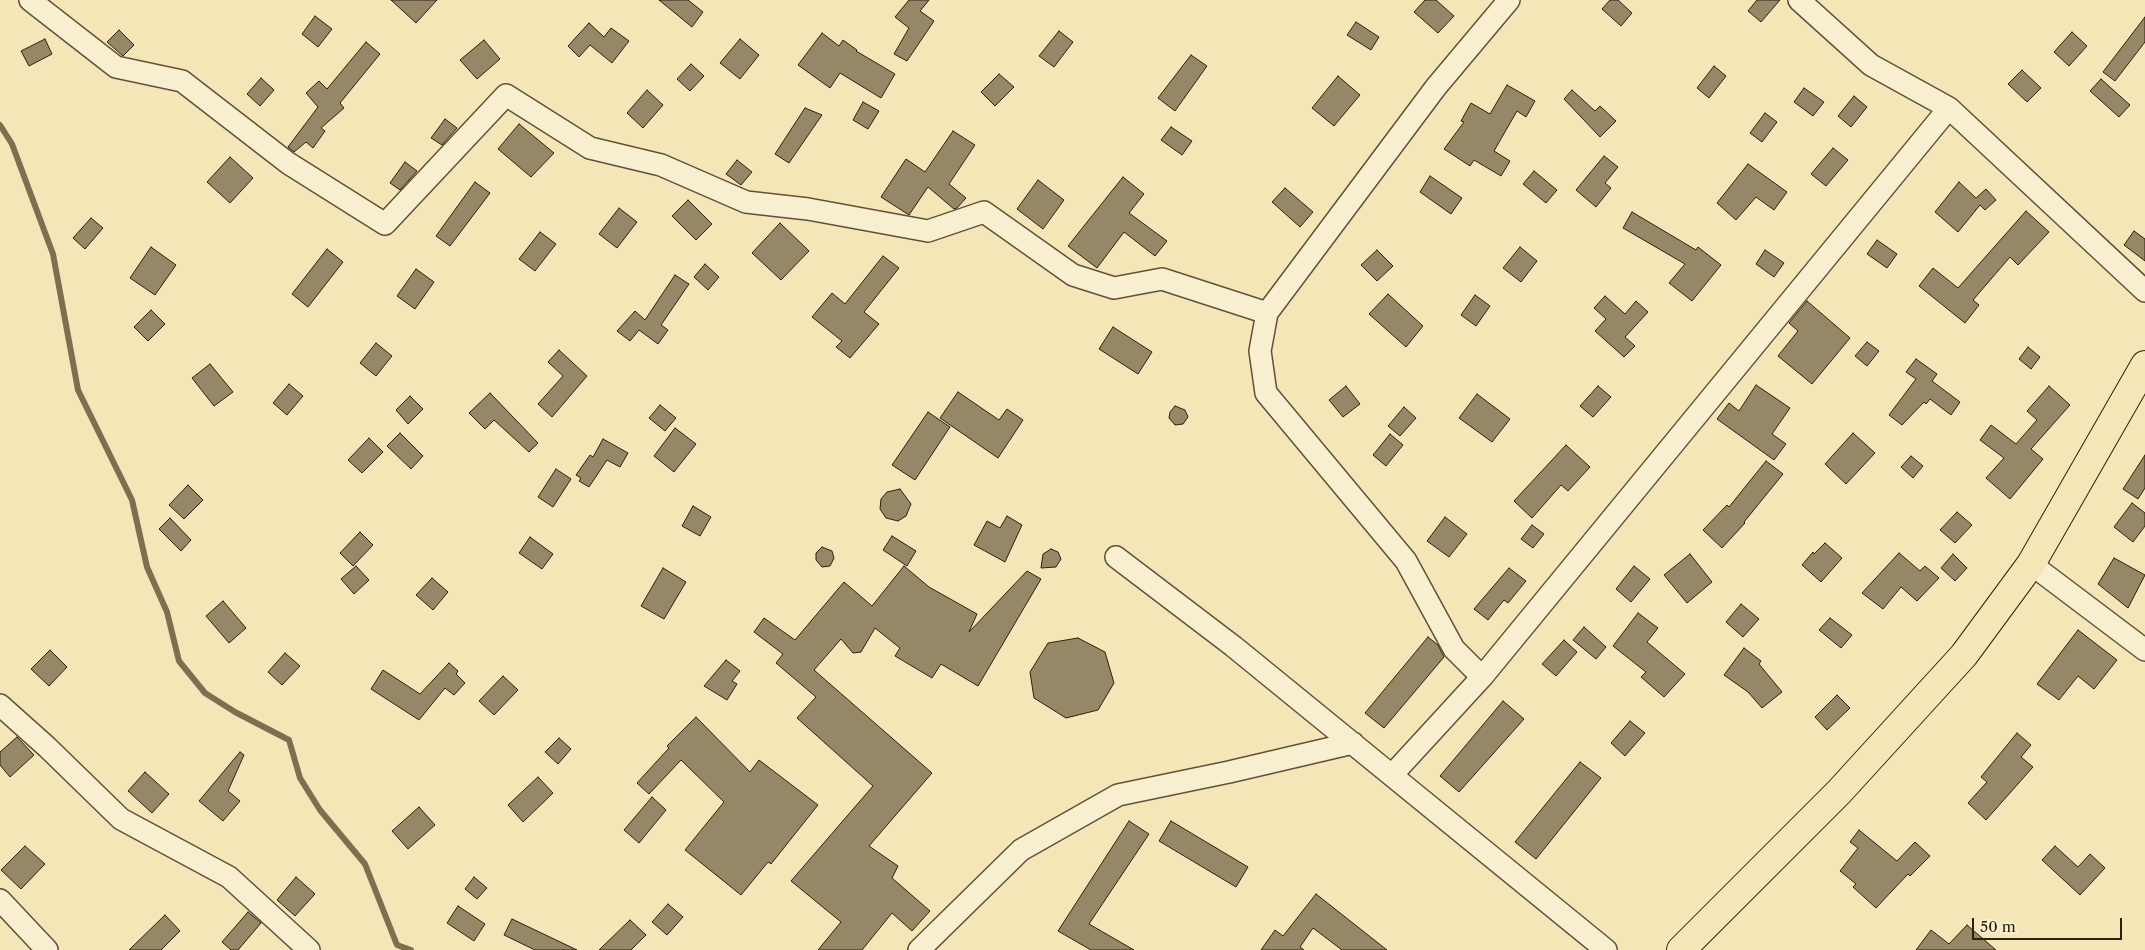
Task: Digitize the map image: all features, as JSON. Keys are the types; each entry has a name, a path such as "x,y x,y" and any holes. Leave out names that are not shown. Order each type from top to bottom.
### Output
{"main road":[{"path":"1681,950 1839,792 1964,654 2031,564 2145,365"}],"street":[{"path":"30,0 116,67 182,81 288,163 385,224 506,95 590,148 661,166 746,202 808,209 928,231 984,212 1073,275 1114,288 1162,279 1267,313"},
{"path":"1482,677 1454,649 1406,561 1266,393 1260,351 1267,313 1436,87 1509,0"},
{"path":"1799,0 1871,65 1949,108 2145,291"},
{"path":"1392,775 1482,677 1949,108"},
{"path":"1116,557 1233,646 1606,950"},
{"path":"2031,564 2145,650"},
{"path":"0,705 48,747 121,819 229,877 309,950"},
{"path":"919,950 1021,850 1118,795 1229,772 1353,743"},
{"path":"0,900 48,950"}],"building":[{"path":"391,0 437,0 416,23"},
{"path":"659,0 688,0 703,12 692,27"},
{"path":"909,0 929,0 920,11 934,21 907,61 894,54 909,28 895,17"},
{"path":"1425,0 1436,0 1454,16 1438,33 1414,12"},
{"path":"1610,0 1618,0 1632,13 1621,26 1602,9"},
{"path":"1757,0 1780,0 1761,22 1748,11"},
{"path":"315,16 332,29 318,47 302,34"},
{"path":"2145,17 2145,42 2115,81 2103,72"},
{"path":"1356,22 1379,37 1371,50 1347,35"},
{"path":"589,23 604,37 611,28 629,41 612,63 590,45 579,57 568,46"},
{"path":"119,30 134,45 123,56 107,42"},
{"path":"1059,31 1073,42 1054,67 1039,56"},
{"path":"2072,32 2087,46 2069,66 2054,52"},
{"path":"822,33 839,46 843,40 856,51 895,74 881,98 840,73 830,88 798,65"},
{"path":"45,39 52,54 29,66 21,51"},
{"path":"740,39 759,55 740,79 720,63"},
{"path":"484,40 500,59 477,79 460,60"},
{"path":"366,42 380,54 340,103 344,108 321,128 325,131 313,148 306,142 294,152 288,147 318,107 306,93 319,81 327,89"},
{"path":"1191,55 1207,66 1175,111 1158,98"},
{"path":"691,64 704,76 690,91 677,79"},
{"path":"1714,66 1726,76 1709,98 1697,88"},
{"path":"2022,70 2041,88 2027,102 2008,84"},
{"path":"999,74 1014,87 995,106 981,92"},
{"path":"1338,76 1360,95 1334,126 1312,108"},
{"path":"261,78 274,90 260,106 247,94"},
{"path":"2101,79 2130,105 2119,117 2090,91"},
{"path":"1507,85 1535,101 1526,117 1517,111 1494,151 1510,161 1501,176 1474,160 1470,166 1444,149 1464,122 1461,121 1471,103 1490,114"},
{"path":"1804,88 1824,102 1813,116 1794,102"},
{"path":"647,90 663,105 643,128 627,113"},
{"path":"1572,90 1595,111 1600,106 1616,121 1600,137 1564,99"},
{"path":"1854,96 1867,107 1851,127 1838,116"},
{"path":"863,102 879,111 868,129 853,120"},
{"path":"805,108 822,115 789,163 775,154"},
{"path":"1765,113 1777,122 1762,142 1750,133"},
{"path":"445,119 457,128 442,145 431,138"},
{"path":"519,124 554,153 531,177 498,149"},
{"path":"1171,127 1192,141 1182,155 1161,140"},
{"path":"953,131 975,145 949,184 966,198 957,208 954,209 928,187 909,215 881,197 906,159 925,172"},
{"path":"1833,148 1848,160 1826,186 1811,174"},
{"path":"1604,156 1618,167 1605,183 1611,188 1596,207 1576,190"},
{"path":"230,157 253,178 230,203 207,182"},
{"path":"737,160 752,172 741,185 726,174"},
{"path":"405,162 417,171 400,190 390,183"},
{"path":"1748,164 1787,192 1774,210 1756,197 1736,220 1717,203"},
{"path":"1534,171 1557,190 1546,203 1523,184"},
{"path":"1430,176 1462,198 1451,214 1420,192"},
{"path":"1123,177 1144,194 1129,213 1167,241 1155,256 1124,232 1097,268 1068,246"},
{"path":"1038,180 1064,200 1043,229 1017,209"},
{"path":"475,182 490,193 450,246 436,236"},
{"path":"1959,182 1976,198 1986,189 1996,200 1985,210 1980,205 1958,232 1935,212"},
{"path":"1285,188 1313,212 1300,227 1272,202"},
{"path":"688,200 712,224 696,240 672,216"},
{"path":"619,208 637,222 617,248 599,234"},
{"path":"2026,211 2049,232 2018,265 2010,257 1973,300 1979,305 1965,323 1919,286 1933,268 1958,288"},
{"path":"1632,212 1696,250 1698,247 1721,265 1692,301 1669,283 1685,264 1623,228"},
{"path":"91,218 103,228 85,249 73,238"},
{"path":"780,223 809,251 781,280 752,253"},
{"path":"2134,231 2145,239 2145,261 2124,245"},
{"path":"540,232 556,244 535,271 519,259"},
{"path":"1877,240 1897,254 1887,268 1867,254"},
{"path":"151,247 176,265 155,295 130,278"},
{"path":"1520,247 1537,261 1521,282 1503,268"},
{"path":"327,249 343,262 308,307 292,294"},
{"path":"1377,250 1393,266 1377,281 1361,265"},
{"path":"1765,250 1784,263 1774,277 1756,264"},
{"path":"883,256 899,268 864,312 879,324 850,358 836,347 842,341 812,317 832,293 845,304"},
{"path":"705,264 719,277 708,290 694,277"},
{"path":"416,269 434,282 415,309 397,296"},
{"path":"675,275 689,284 661,325 668,330 658,344 639,330 630,341 617,331 635,311 645,320"},
{"path":"1388,294 1423,326 1406,347 1369,314"},
{"path":"1475,295 1490,306 1476,326 1461,315"},
{"path":"1605,296 1625,314 1636,301 1648,312 1625,337 1635,346 1624,357 1595,331 1606,319 1594,308"},
{"path":"1807,301 1850,338 1812,384 1778,356 1798,331 1789,323"},
{"path":"151,310 165,324 148,341 134,327"},
{"path":"1113,327 1152,352 1138,374 1099,349"},
{"path":"1867,342 1879,351 1867,366 1855,356"},
{"path":"376,343 392,356 376,376 360,363"},
{"path":"2028,347 2040,357 2031,369 2019,359"},
{"path":"559,350 587,376 552,417 538,404 563,376 548,362"},
{"path":"1916,359 1937,374 1932,381 1960,402 1951,415 1930,399 1926,404 1924,402 1902,425 1889,415 1916,379 1906,372"},
{"path":"210,364 233,392 214,406 192,378"},
{"path":"289,384 303,396 287,415 273,403"},
{"path":"1756,385 1790,408 1772,434 1786,444 1774,460 1717,419 1729,403 1739,411"},
{"path":"1346,386 1360,404 1343,417 1329,400"},
{"path":"1598,386 1611,397 1593,417 1580,406"},
{"path":"2049,386 2070,405 2031,449 2043,459 2010,499 1986,478 2004,458 1980,440 1991,425 2016,444 2037,420 2027,411"},
{"path":"958,392 999,420 1007,409 1023,420 998,458 940,418"},
{"path":"490,393 538,443 529,452 494,420 485,429 469,413"},
{"path":"1477,394 1510,419 1492,442 1459,418"},
{"path":"410,396 423,409 408,424 396,410"},
{"path":"660,405 676,418 665,431 649,418"},
{"path":"1175,406 1185,410 1188,417 1183,424 1175,425 1169,418 1170,412"},
{"path":"1404,407 1416,418 1400,436 1388,426"},
{"path":"928,412 950,427 915,480 892,465"},
{"path":"675,428 696,444 674,472 654,456"},
{"path":"400,433 423,456 411,469 387,446"},
{"path":"1853,433 1875,453 1846,484 1825,464"},
{"path":"1390,434 1403,445 1386,466 1373,455"},
{"path":"369,438 383,452 362,473 348,460"},
{"path":"603,439 628,453 620,467 607,460 589,487 579,481 581,478 576,475 590,455 593,457"},
{"path":"1566,445 1590,467 1568,491 1561,485 1532,518 1514,501"},
{"path":"2145,455 2145,488 2138,499 2123,489"},
{"path":"1911,456 1923,466 1913,478 1901,467"},
{"path":"1766,461 1783,474 1745,523 1722,548 1703,530 1727,505 1729,507"},
{"path":"556,469 571,479 553,507 538,497"},
{"path":"188,485 203,500 184,519 169,505"},
{"path":"900,489 911,504 906,516 898,521 886,518 880,509 881,499 887,492"},
{"path":"2132,503 2145,513 2145,526 2133,542 2114,527"},
{"path":"693,506 711,517 700,536 682,526"},
{"path":"1957,512 1972,525 1955,543 1940,530"},
{"path":"1007,516 1022,525 1005,562 974,545 987,521 1000,528"},
{"path":"1445,517 1467,534 1449,557 1427,541"},
{"path":"170,518 191,540 181,551 159,529"},
{"path":"1532,525 1544,534 1533,548 1521,539"},
{"path":"360,532 373,545 353,566 340,553"},
{"path":"892,536 916,551 907,566 883,550"},
{"path":"530,537 553,554 542,569 519,553"},
{"path":"1825,543 1842,558 1821,582 1802,565 1813,552 1814,554"},
{"path":"822,547 832,551 834,558 830,566 822,567 816,560 816,553"},
{"path":"1051,549 1058,552 1061,559 1056,567 1041,568 1043,554"},
{"path":"1899,553 1920,571 1925,566 1939,578 1917,601 1901,587 1883,609 1862,593"},
{"path":"1690,554 1712,582 1687,603 1664,575"},
{"path":"1953,554 1967,568 1955,581 1941,568"},
{"path":"2114,558 2145,575 2128,608 2098,584"},
{"path":"356,566 369,580 354,594 341,579"},
{"path":"904,566 929,587 977,614 969,632 1027,571 1041,579 978,686 941,664 932,678 895,656 900,648 875,628 861,652 853,653 841,639 814,670 932,773 869,846 898,866 892,878 930,911 912,931 892,913 862,950 818,950 841,922 791,881 873,786 797,718 816,697 776,663 783,654 754,632 764,618 795,640 844,582 872,606"},
{"path":"1634,566 1650,579 1631,602 1616,589"},
{"path":"663,568 686,582 664,619 641,606"},
{"path":"1509,568 1526,581 1508,603 1504,600 1488,620 1474,609"},
{"path":"432,578 448,592 433,610 416,595"},
{"path":"223,601 246,628 229,643 206,616"},
{"path":"1741,604 1759,619 1743,637 1726,622"},
{"path":"1638,613 1658,628 1647,642 1685,674 1664,697 1641,677 1646,672 1613,646"},
{"path":"1830,618 1852,635 1841,648 1819,630"},
{"path":"1584,627 1606,647 1596,659 1573,640"},
{"path":"2078,630 2117,660 2094,689 2078,676 2059,700 2037,684"},
{"path":"1428,637 1438,645 1444,657 1384,728 1365,713"},
{"path":"1078,638 1105,652 1114,683 1098,710 1066,718 1034,698 1030,672 1048,643"},
{"path":"1564,640 1577,652 1556,676 1542,664"},
{"path":"1744,648 1761,661 1759,664 1782,692 1762,708 1748,692 1724,675"},
{"path":"50,650 67,667 49,686 31,669"},
{"path":"285,653 300,666 282,685 268,672"},
{"path":"726,660 740,671 732,681 737,684 727,700 704,686"},
{"path":"449,663 458,671 456,674 465,683 454,695 445,688 419,720 371,689 383,670 420,694"},
{"path":"503,676 518,690 494,715 479,701"},
{"path":"1837,695 1850,708 1827,730 1815,717"},
{"path":"1503,701 1524,719 1459,792 1440,776"},
{"path":"696,717 750,772 759,760 818,805 771,864 768,862 741,895 685,850 724,802 681,760 649,794 637,783 669,748 667,746"},
{"path":"1630,721 1645,733 1625,756 1611,743"},
{"path":"2017,733 2031,745 2021,757 2033,767 1986,820 1968,803 1987,782 1981,777"},
{"path":"17,737 34,755 10,777 0,765 0,752"},
{"path":"559,738 571,749 558,764 545,752"},
{"path":"240,752 244,755 228,791 240,801 223,821 199,801"},
{"path":"1580,762 1601,778 1536,859 1515,842"},
{"path":"145,772 169,794 152,813 128,791"},
{"path":"538,777 553,793 523,822 508,805"},
{"path":"652,797 666,810 639,843 624,830"},
{"path":"419,807 435,825 408,849 392,831"},
{"path":"1129,821 1149,834 1089,924 1134,950 1091,950 1058,931"},
{"path":"1171,821 1248,867 1236,887 1159,841"},
{"path":"1859,830 1897,861 1915,842 1930,856 1910,876 1908,874 1876,908 1853,887 1856,884 1840,871 1858,848 1850,842"},
{"path":"25,846 45,864 21,889 1,870"},
{"path":"2055,846 2078,867 2090,854 2105,868 2080,895 2042,860"},
{"path":"296,877 315,894 295,916 277,900"},
{"path":"474,877 487,888 477,899 465,889"},
{"path":"1316,894 1387,950 1342,950 1313,928 1300,947 1304,950 1261,950 1275,930 1283,936"},
{"path":"668,904 683,917 667,935 652,922"},
{"path":"458,906 485,924 474,941 447,923"},
{"path":"248,912 261,923 238,950 231,950 222,942"},
{"path":"165,915 180,931 161,950 129,950"},
{"path":"512,919 577,950 535,950 504,935"},
{"path":"630,920 646,935 631,950 599,950"},
{"path":"1967,925 1996,950 1916,950 1931,930 1949,944"}],"waterway":[{"path":"0,125 12,144 53,254 78,390 132,500 147,567 167,612 179,661 205,693 235,712 289,740 300,778 320,810 365,864 397,945 411,950"}]}
